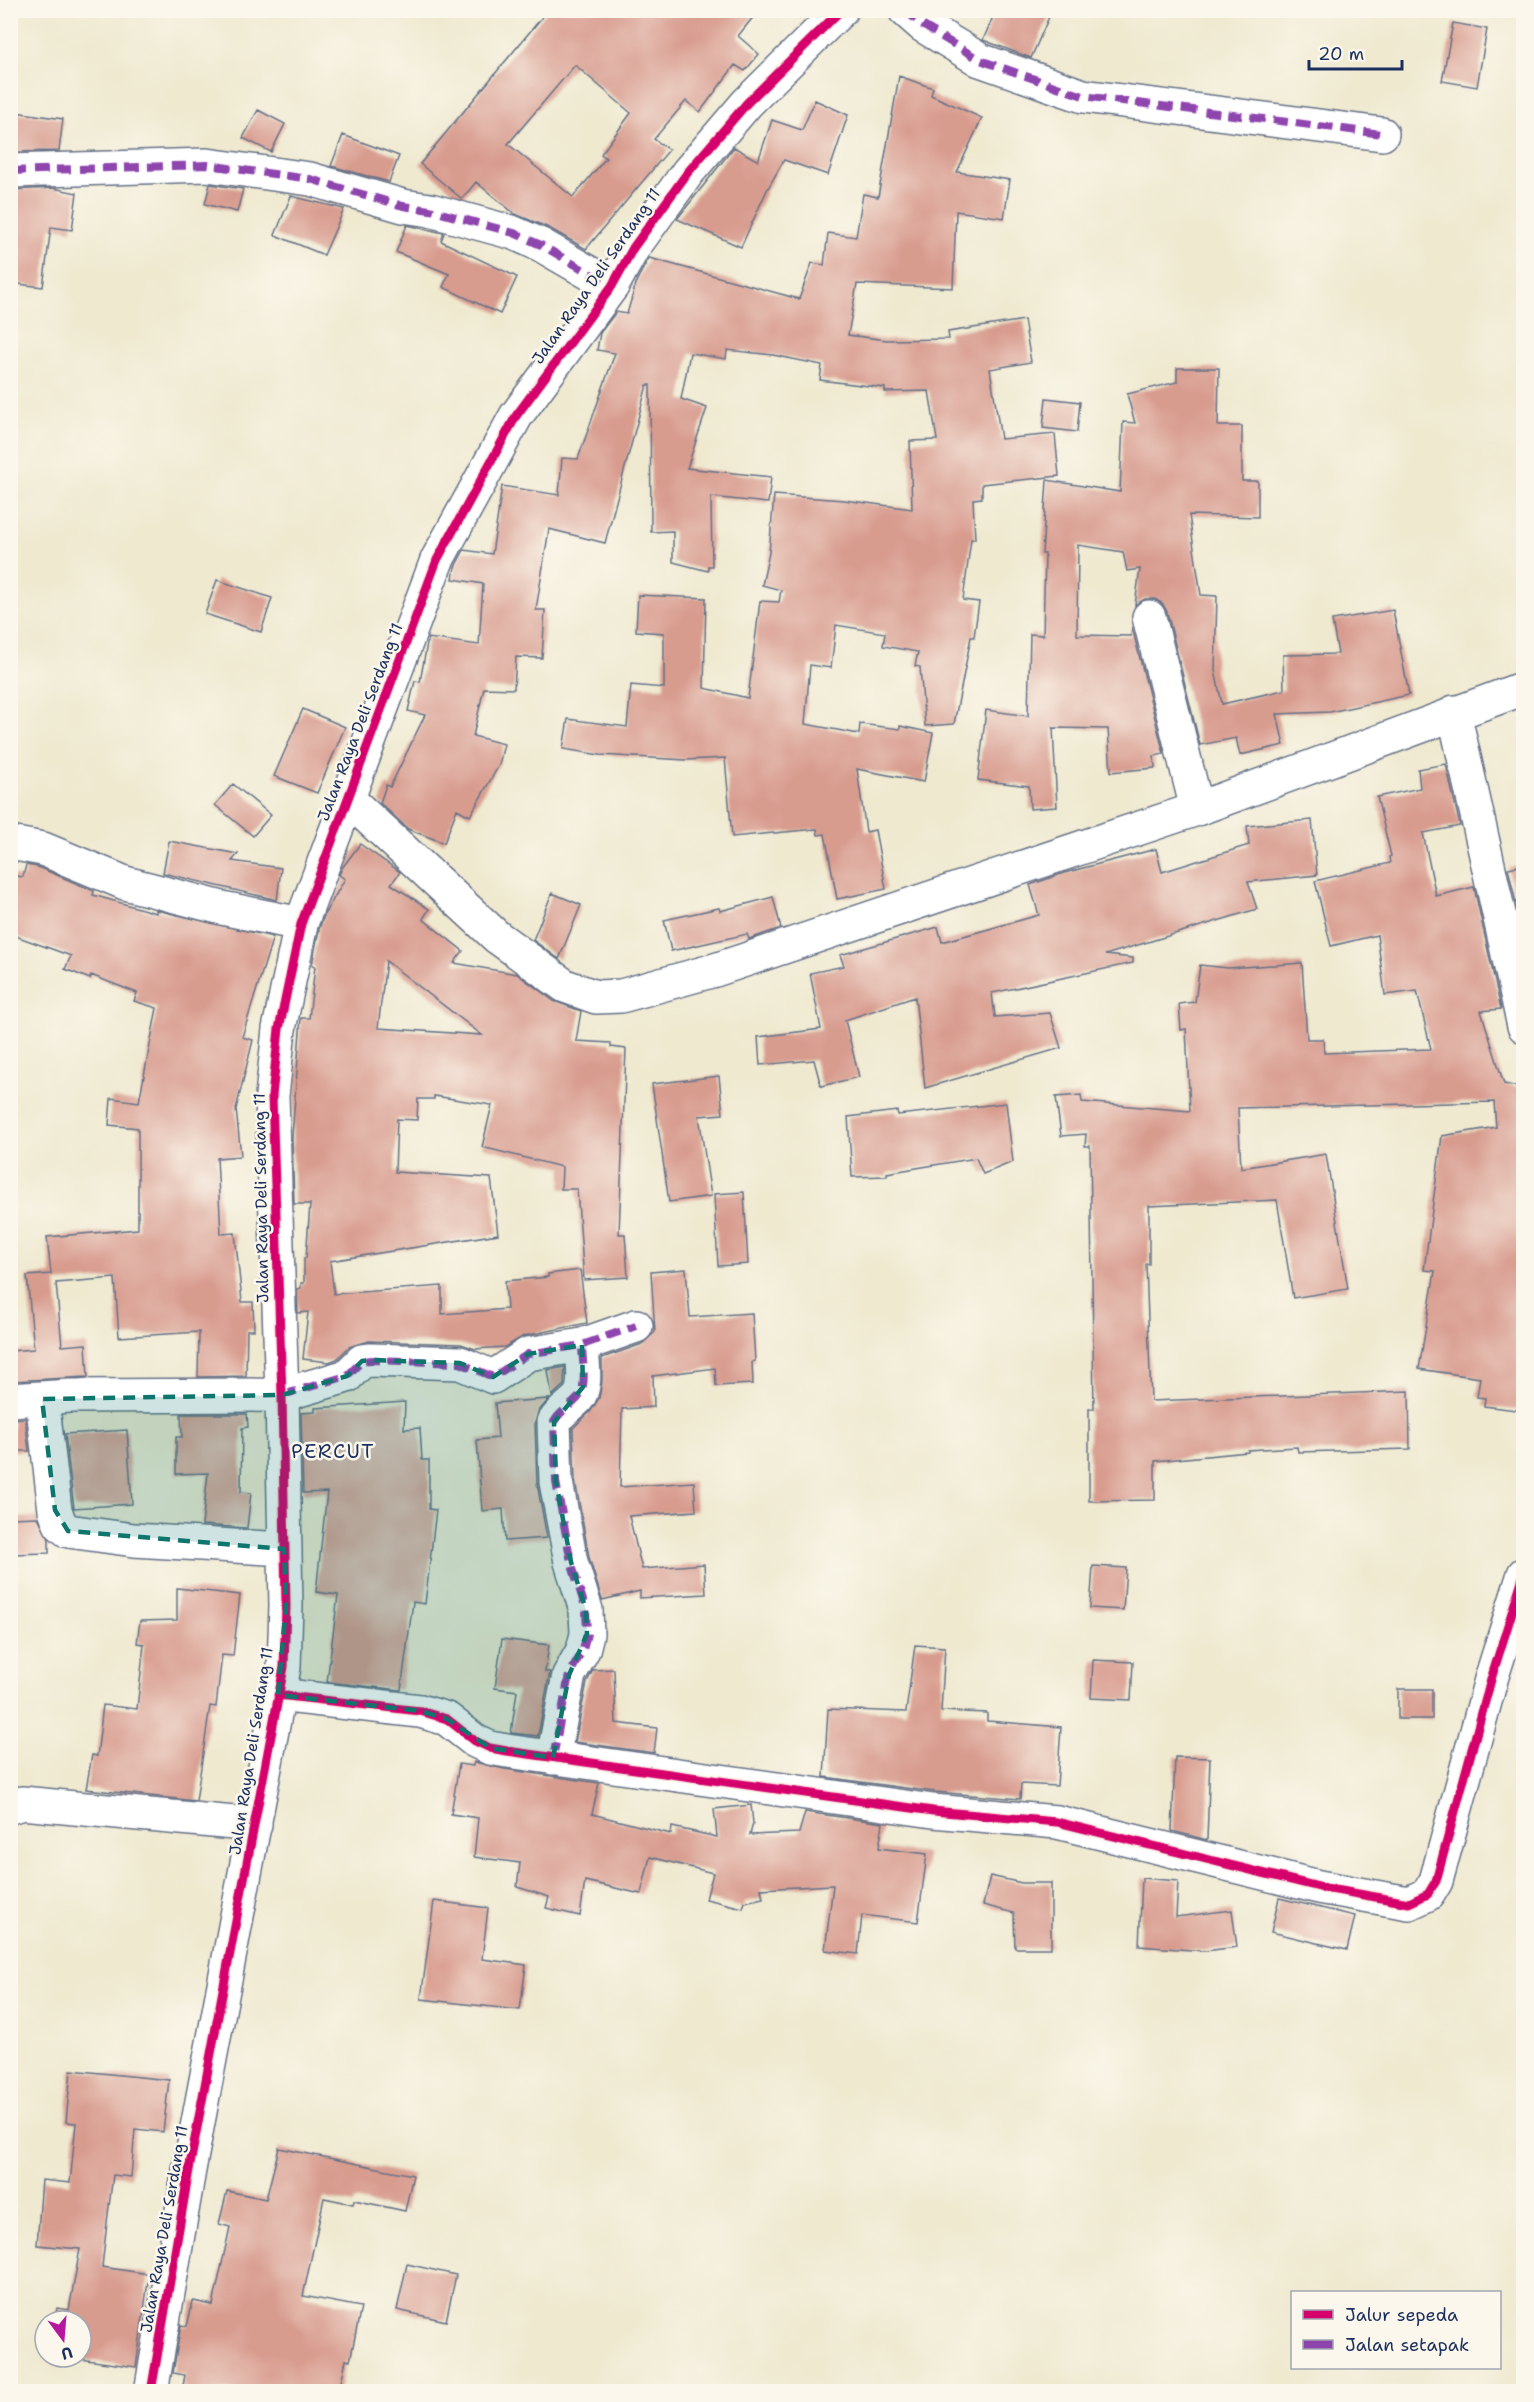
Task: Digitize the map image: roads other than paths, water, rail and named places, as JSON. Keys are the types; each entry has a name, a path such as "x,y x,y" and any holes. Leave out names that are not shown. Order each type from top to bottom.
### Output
{"street":[{"name":"Jalan Raya Deli Serdang 11","path":"151,2391 185,2193 284,1667 282,1395 272,1096 279,1029 301,924 437,560 516,416 612,286 633,248 688,172 747,102 841,10"},
{"path":"905,10 922,25 980,60 1083,96 1382,134"},
{"path":"10,171 207,165 310,179 403,206 430,210 514,233 541,245 612,286"},
{"path":"1149,617 1197,809"},
{"path":"347,798 498,937 565,986 596,997 621,996 715,970 1197,809 1524,688"},
{"path":"1454,712 1524,1026"},
{"path":"10,843 43,849 125,883 222,908 301,924"},
{"path":"284,1549 134,1540 68,1531 60,1524 55,1510 26,1400 70,1396 282,1395 347,1376 362,1361 371,1360 459,1363 493,1377 528,1354 582,1345 636,1326"},
{"path":"553,1758 569,1675 583,1650 587,1634 586,1610 571,1562 556,1482 554,1422 558,1415 579,1396 583,1387 582,1345"},
{"path":"278,1695 420,1711 447,1719 475,1741 490,1748 933,1811 1057,1822 1319,1887 1409,1903 1428,1894 1436,1881 1492,1676 1524,1574"},
{"path":"10,1807 22,1803 255,1825"}],"district":[{"name":"PERCUT","path":"333,1451"}]}
